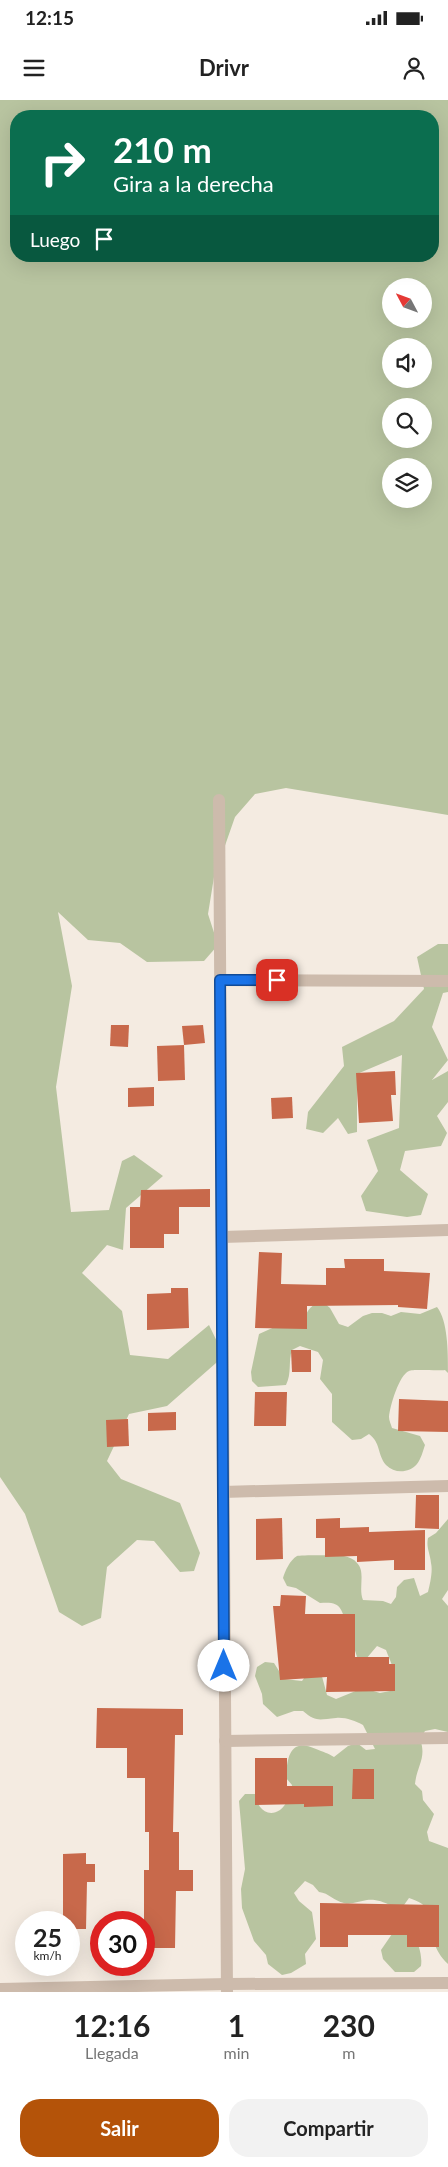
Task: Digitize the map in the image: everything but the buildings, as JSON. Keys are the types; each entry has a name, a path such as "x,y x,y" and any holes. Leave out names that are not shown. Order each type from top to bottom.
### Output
{"street":[{"path":"219,800 227,1988"},
{"path":"220,980 448,981"},
{"path":"222,1237 448,1230"},
{"path":"223,1492 448,1486"},
{"path":"225,1741 448,1738"},
{"path":"0,1989 227,1988 448,1983"}],"green space":[{"path":"0,100 448,100 448,815 286,788 255,794 235,817 214,877 208,914 218,945 204,961 147,962 120,943 88,940 58,912 72,986 56,1087 71,1212 109,1210 122,1161 134,1155 163,1176 126,1208 123,1250 107,1245 82,1273 122,1311 130,1355 168,1359 209,1325 224,1356 167,1406 129,1414 107,1461 121,1479 180,1503 200,1553 194,1571 180,1572 154,1541 137,1540 107,1567 101,1618 82,1626 59,1612 25,1514 0,1477"},
{"path":"438,944 448,944 448,992 443,993 432,1027 448,1060 432,1080 448,1071 448,1102 437,1116 447,1133 441,1146 405,1151 400,1170 428,1194 421,1215 407,1217 366,1211 361,1196 378,1171 367,1140 399,1128 402,1055 357,1074 357,1132 348,1134 338,1118 323,1133 306,1129 308,1112 344,1066 342,1047 394,1021 424,989 417,957"},
{"path":"323,1302 330,1308 339,1324 348,1327 363,1316 372,1313 382,1313 391,1316 401,1312 420,1314 437,1307 441,1313 447,1337 448,1373 445,1370 409,1371 399,1384 390,1412 389,1418 392,1428 420,1436 425,1445 422,1455 414,1467 406,1471 390,1468 383,1461 373,1437 369,1434 361,1439 352,1440 332,1422 332,1394 320,1379 323,1360 318,1352 300,1346 292,1350 286,1385 258,1387 252,1381 251,1372 259,1334 279,1325 304,1320 311,1308"},
{"path":"448,1519 448,1590 442,1599 448,1606 448,1732 435,1729 425,1731 420,1739 422,1757 415,1784 422,1791 423,1800 434,1814 427,1832 429,1841 448,1848 448,1964 439,1953 433,1934 431,1917 421,1903 409,1898 404,1905 405,1913 420,1950 421,1966 414,1972 395,1972 383,1959 381,1950 392,1934 390,1905 373,1900 350,1904 344,1903 319,1892 313,1885 305,1881 294,1893 299,1901 312,1912 316,1939 305,1954 306,1964 291,1973 282,1975 268,1964 266,1955 254,1941 242,1908 241,1889 245,1869 239,1801 245,1794 255,1794 257,1802 266,1812 270,1813 280,1810 288,1799 292,1785 286,1778 287,1763 295,1747 307,1746 334,1757 348,1746 357,1743 366,1750 375,1749 363,1725 350,1720 339,1718 319,1719 303,1711 294,1711 277,1717 263,1704 262,1694 255,1676 257,1667 265,1662 274,1663 284,1679 302,1681 307,1674 320,1669 327,1695 336,1699 363,1688 380,1693 390,1691 394,1681 392,1666 386,1650 377,1646 366,1659 357,1657 340,1607 333,1603 320,1603 296,1588 287,1586 283,1578 286,1569 297,1556 344,1556 353,1559 360,1567 363,1600 383,1601 391,1604 396,1597 397,1587 404,1580 414,1578 420,1596 428,1592 431,1578 432,1566 428,1538 436,1533"}],"route":[{"path":"224,1666 220,980 277,980"}]}
